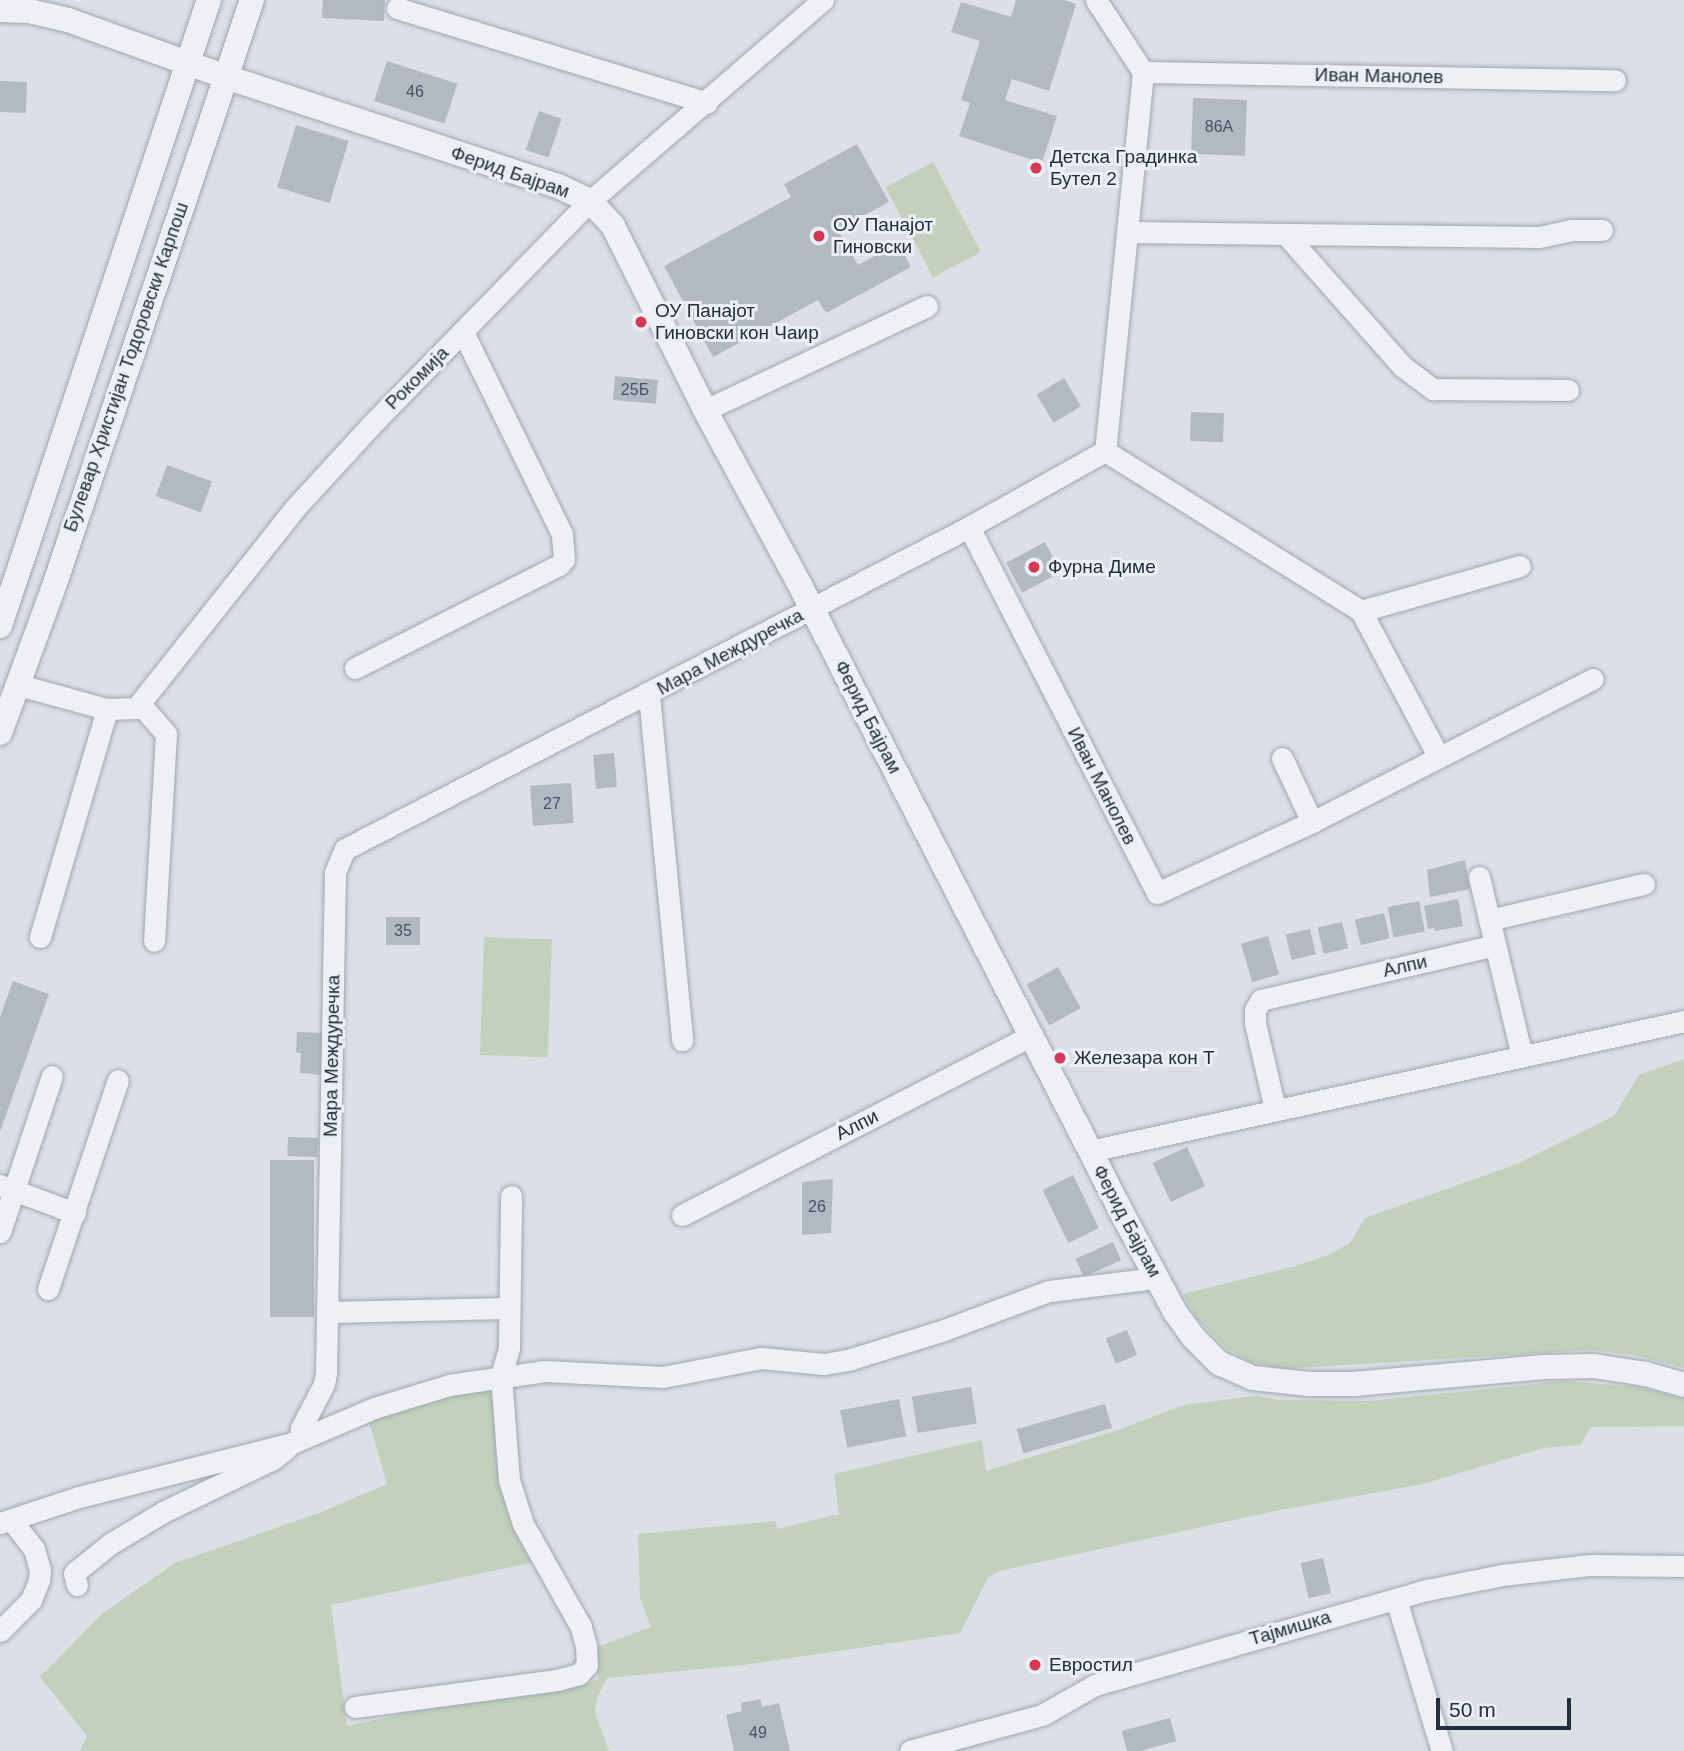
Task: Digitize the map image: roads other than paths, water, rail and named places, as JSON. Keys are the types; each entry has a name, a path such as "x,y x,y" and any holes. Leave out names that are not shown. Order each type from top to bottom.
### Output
{"street":[{"name":"Булевар Христијан Тодоровски Карпош","path":"0,626 209,0"},
{"name":"Булевар Христијан Тодоровски Карпош","path":"0,733 19,685 252,0"},
{"name":"Рокомија","path":"140,704 295,508 376,420 590,201 707,103 823,0"},
{"path":"1096,0 1143,72 1105,451"},
{"name":"Ферид Бајрам","path":"0,10 29,6 226,77 558,186 590,201 613,226 705,410 812,608 1175,1312 1207,1353 1219,1363 1253,1378 1310,1384 1354,1384 1490,1371 1594,1366 1633,1371 1684,1385"},
{"path":"397,8 707,103"},
{"name":"Иван Манолев","path":"1143,72 1615,80"},
{"path":"1127,232 1288,237 1539,237 1571,230 1602,230"},
{"path":"1288,237 1402,366 1433,390 1569,390"},
{"path":"705,410 927,306"},
{"path":"355,668 559,565 564,559 566,552 562,534 463,332"},
{"path":"812,608 969,527 1105,451"},
{"path":"1105,451 1360,611 1438,756"},
{"name":"Иван Манолев","path":"969,527 1157,893 1312,822 1593,679"},
{"path":"1360,611 1520,566"},
{"name":"Мара Междуречка","path":"327,1312 335,872 340,856 352,844 649,695 812,608"},
{"path":"19,685 107,709 130,710 140,704 166,734 154,941"},
{"name":"Мара Междуречка","path":"649,695 682,1040"},
{"path":"40,937 107,709"},
{"path":"1282,758 1312,822"},
{"path":"1479,877 1522,1056"},
{"path":"1489,920 1644,884"},
{"name":"Алпи","path":"1275,1109 1255,1023 1255,1010 1261,1000 1495,945"},
{"path":"1090,1151 1684,1021"},
{"name":"Алпи","path":"682,1215 1032,1035"},
{"path":"0,1232 7,1188 52,1076"},
{"path":"48,1289 118,1080"},
{"path":"7,1188 75,1213"},
{"path":"355,1707 557,1680 579,1674 587,1665 581,1627 523,1524 512,1497 501,1376 509,1348 511,1196"},
{"path":"0,1631 31,1600 39,1580 34,1549 6,1521 79,1497 296,1441 407,1397 501,1376 545,1371 663,1377 761,1358 824,1364 944,1331 1048,1291 1157,1278"},
{"path":"77,1585 73,1579 76,1570 110,1544 163,1512 273,1459 296,1441 304,1418 324,1384 327,1312 508,1308"},
{"name":"Тајмишка","path":"910,1751 1042,1715 1095,1685 1396,1599 1502,1575 1590,1565 1684,1566"},
{"path":"1396,1599 1442,1751"}],"place":[{"name":"Детска Градинка Бутел 2","path":"1036,168"},
{"name":"ОУ Панајот Гиновски","path":"819,236"},
{"name":"ОУ Панајот Гиновски кон Чаир","path":"641,322"},
{"name":"Фурна Диме","path":"1034,567"},
{"name":"Железара кон Т","path":"1060,1058"},
{"name":"Евростил","path":"1035,1665"}]}
